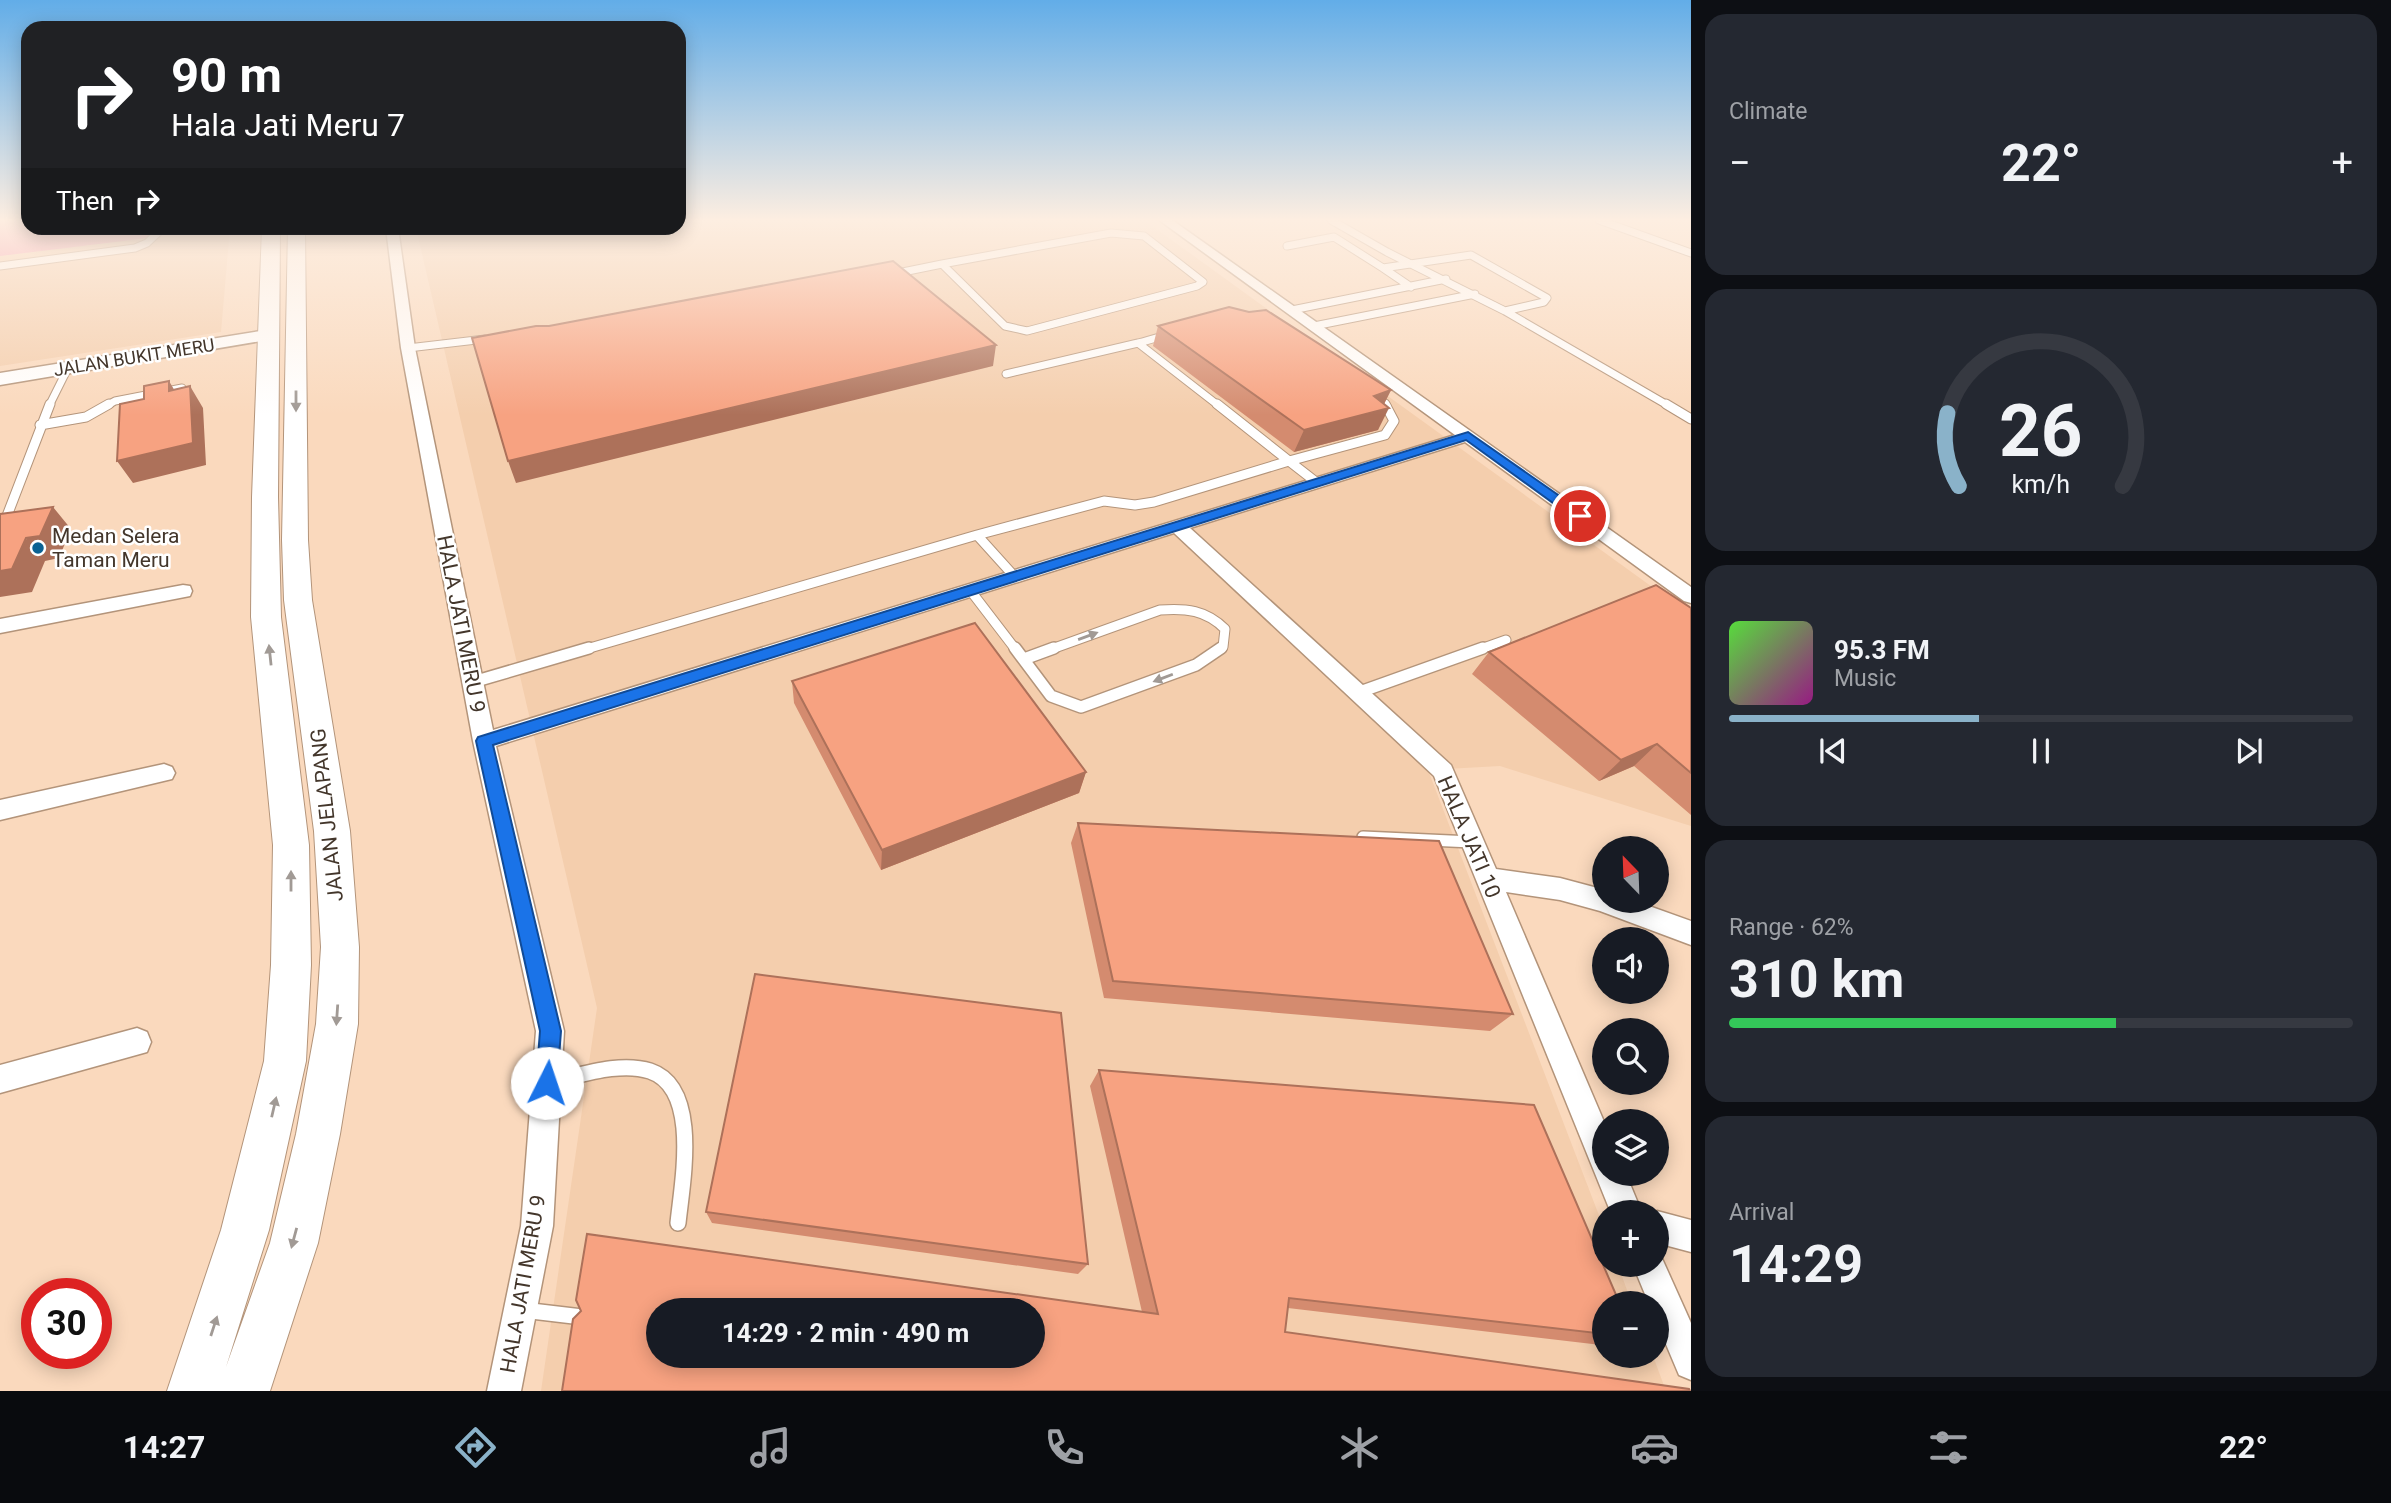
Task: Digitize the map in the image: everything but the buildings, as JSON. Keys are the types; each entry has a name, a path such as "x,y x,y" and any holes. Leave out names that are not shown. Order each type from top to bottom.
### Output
{"main road":[{"name":"JALAN JELAPANG","path":"244,1391 294,1243 318,1134 337,1024 340,947 332,831 298,600 276,285"},
{"name":"JALAN JELAPANG","path":"193,1391 245,1230 285,1062 290,965 290,845 266,617 282,345 296,303 296,285"}],"street":[{"name":"HALA JATI MERU 9","path":"400,285 408,348 484,741 550,1031 537,1226 504,1391"},
{"path":"1257,285 1691,596"},
{"name":"JALAN BUKIT MERU","path":"0,379 68,368 282,345"},
{"path":"484,741 1468,436"},
{"name":"HALA JATI 10","path":"1176,526 1443,771 1592,1129"},
{"path":"0,626 183,591"},
{"path":"0,810 164,773"},
{"path":"1488,879 1560,889 1600,900 1691,933"},
{"path":"0,1079 137,1042"},
{"path":"1669,1230 1691,1236"},
{"path":"1654,1277 1691,1363"}],"lane":[{"path":"963,285 1005,326 1016,331 1040,328 1199,285"},
{"path":"1292,310 1420,285"},
{"path":"1457,285 1691,419"},
{"path":"1505,311 1544,302 1547,298 1525,285"},
{"path":"1378,294 1404,309"},
{"path":"1314,326 1475,295"},
{"path":"473,682 1104,500 1135,505 1153,502 1385,435 1395,424 1394,414 1275,327 1261,322 1224,321 1006,374"},
{"path":"408,348 489,339"},
{"path":"1138,343 1315,482"},
{"path":"0,534 40,425 68,368"},
{"path":"40,425 86,417 115,401 182,388"},
{"path":"977,536 1014,576"},
{"path":"970,590 1051,696 1081,707 1205,660 1223,647 1225,629 1216,619 1199,609 1160,610 1024,659"},
{"path":"1357,693 1506,640"},
{"path":"1345,837 1472,842"},
{"path":"547,1083 622,1069 652,1071 671,1084 680,1099 685,1138 678,1223"},
{"path":"520,1309 582,1317"}],"shaded area":[{"path":"0,285 225,285 221,332 0,366"},
{"path":"429,285 1234,285 1691,615 1691,826 1500,766 1428,770 1593,1200 1592,1277 1622,1277 1627,1291 1592,1291 1592,1368 1657,1368 1666,1391 541,1391 597,1008"}],"place":[{"name":"Medan Selera Taman Meru","path":"38,548"}],"route":[{"path":"547,1083 550,1031 484,741 1468,436 1580,516"}]}
